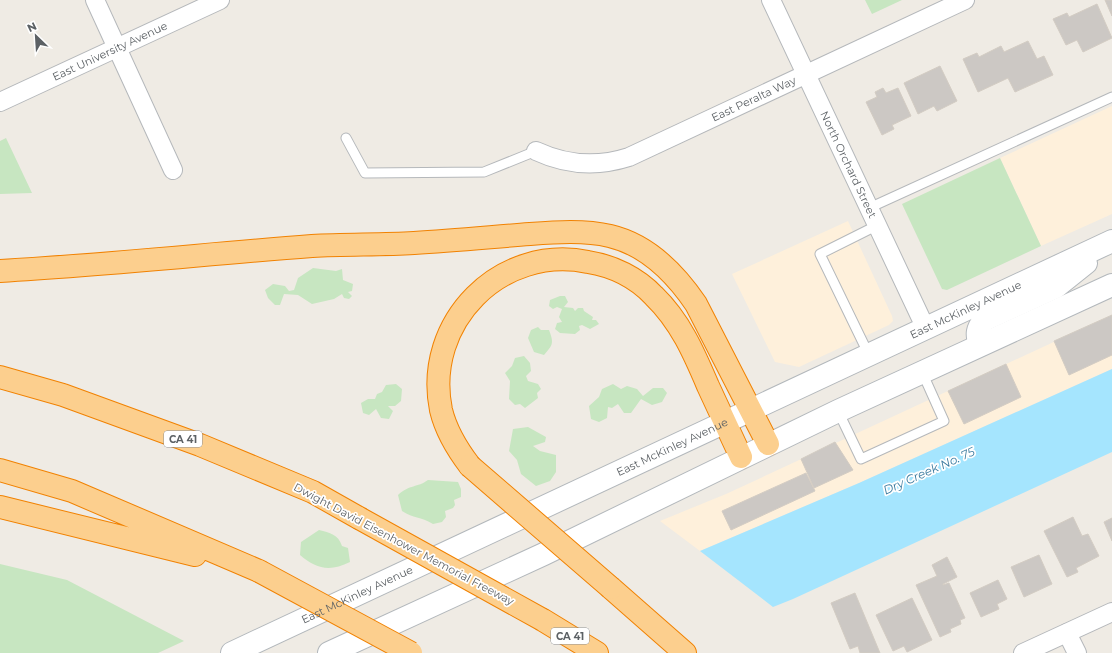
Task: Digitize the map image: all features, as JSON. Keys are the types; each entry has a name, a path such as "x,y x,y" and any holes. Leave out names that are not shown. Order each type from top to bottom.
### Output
{"highway":[{"path":"0,271 72,267 314,246 414,243 557,232 610,236 641,249 655,258 668,268 683,285 696,304 768,444"},
{"path":"685,653 470,466 458,451 448,431 442,410 439,383 440,368 452,328 462,310 477,293 494,279 537,261 578,259 600,264 620,272 639,283 654,295 669,312 690,347 741,457"},
{"name":"Dwight David Eisenhower Memorial Freeway","path":"0,377 63,395 200,445 313,492 543,620 597,653"},
{"path":"0,470 72,492 260,571 411,653"},
{"path":"0,507 260,571"}],"main road":[{"name":"East McKinley Avenue","path":"232,653 724,421 869,356 1112,242"},
{"path":"980,346 977,336 978,328 984,320 1056,287 1112,242"},
{"path":"329,653 544,554 838,411 1112,285"}],"street":[{"path":"95,0 173,170"},
{"name":"East University Avenue","path":"0,102 220,0"},
{"name":"North Orchard Street","path":"771,0 926,329"},
{"name":"East Peralta Way","path":"536,151 557,160 569,162 600,163 617,161 629,157 965,0"},
{"path":"1023,653 1112,612"},
{"path":"1067,632 1077,653"}],"lane":[{"path":"869,208 1112,97"},
{"path":"346,138 365,173 484,172 536,151"},
{"path":"869,356 820,254 878,226"},
{"path":"838,411 861,459 944,421 922,372"}],"shaded area":[{"path":"1112,106 1112,214 1041,246 1000,158"},
{"path":"848,221 893,321 889,325 799,367 775,362 732,274"},
{"path":"1112,315 1112,369 859,483 700,551 660,521 726,494"}],"green space":[{"path":"865,0 902,0 872,14"},
{"path":"6,138 32,193 0,194 0,141"},
{"path":"1000,158 1041,246 947,290 942,289 902,204"},
{"path":"313,268 336,271 342,269 343,280 353,284 352,291 348,292 352,296 349,299 344,298 342,294 334,299 312,304 298,295 284,294 280,305 275,305 268,298 265,290 273,284 285,286 289,291 294,290 298,278"},
{"path":"560,296 565,296 568,302 564,307 573,308 575,311 578,308 583,308 584,311 593,317 592,320 596,320 599,324 590,329 582,325 579,326 580,330 575,334 560,333 555,329 557,323 562,322 559,317 562,309 557,307 553,309 549,306 550,300"},
{"path":"538,327 541,330 549,330 552,338 552,344 544,355 534,352 528,338 531,330"},
{"path":"524,356 530,363 531,371 526,376 528,381 538,384 541,389 537,393 538,398 525,408 520,404 515,405 509,399 510,381 505,373 512,366 515,358"},
{"path":"396,384 402,389 401,401 395,406 388,406 393,411 389,419 381,418 376,409 369,415 363,413 361,403 368,399 375,399 377,394 382,392 386,385"},
{"path":"613,384 621,389 627,386 637,389 643,396 653,388 663,388 667,393 662,402 652,405 641,399 631,413 624,413 618,404 612,408 608,407 607,418 599,422 591,419 589,406 599,397 602,389"},
{"path":"528,427 546,437 545,442 533,446 540,451 556,455 556,472 550,481 536,486 521,474 517,460 509,451 513,429"},
{"path":"428,480 458,482 461,489 461,497 454,500 455,505 453,508 445,511 446,517 442,522 433,524 402,511 398,495 406,489"},
{"path":"319,530 336,536 342,546 348,548 350,562 336,567 324,568 306,560 300,555 301,542"},
{"path":"0,564 67,580 184,641 158,653 0,653"}],"water":[{"name":"Dry Creek No. 75","path":"1112,369 1112,452 793,599 773,607 700,551 859,483"}],"building":[{"path":"1105,0 1112,0 1112,16"},
{"path":"1097,4 1112,38 1083,52 1077,40 1066,45 1053,19 1067,13 1069,17"},
{"path":"1028,41 1037,59 1044,56 1053,75 1015,92 1008,78 978,92 963,59 977,53 979,57 1001,46 1004,52"},
{"path":"940,66 957,101 937,111 934,106 918,114 904,83"},
{"path":"883,88 886,93 898,88 911,116 892,125 894,129 882,135 866,102 877,97 875,92"},
{"path":"1112,315 1112,355 1069,375 1054,341"},
{"path":"1006,364 1021,397 964,424 948,391"},
{"path":"835,442 853,470 814,488 801,459"},
{"path":"806,473 815,491 731,530 722,511"},
{"path":"1073,517 1082,536 1088,534 1099,556 1076,568 1078,572 1067,577 1044,531"},
{"path":"1112,518 1112,541 1104,522"},
{"path":"1039,555 1052,584 1024,597 1011,567"},
{"path":"947,557 957,577 943,585 949,583 965,618 960,620 961,624 950,629 951,632 940,637 916,585 937,576 932,565"},
{"path":"998,580 1007,599 997,604 999,609 981,617 970,593"},
{"path":"855,593 880,653 860,653 858,646 850,649 831,603"},
{"path":"912,598 932,640 907,652 904,646 893,651 876,615"}]}
